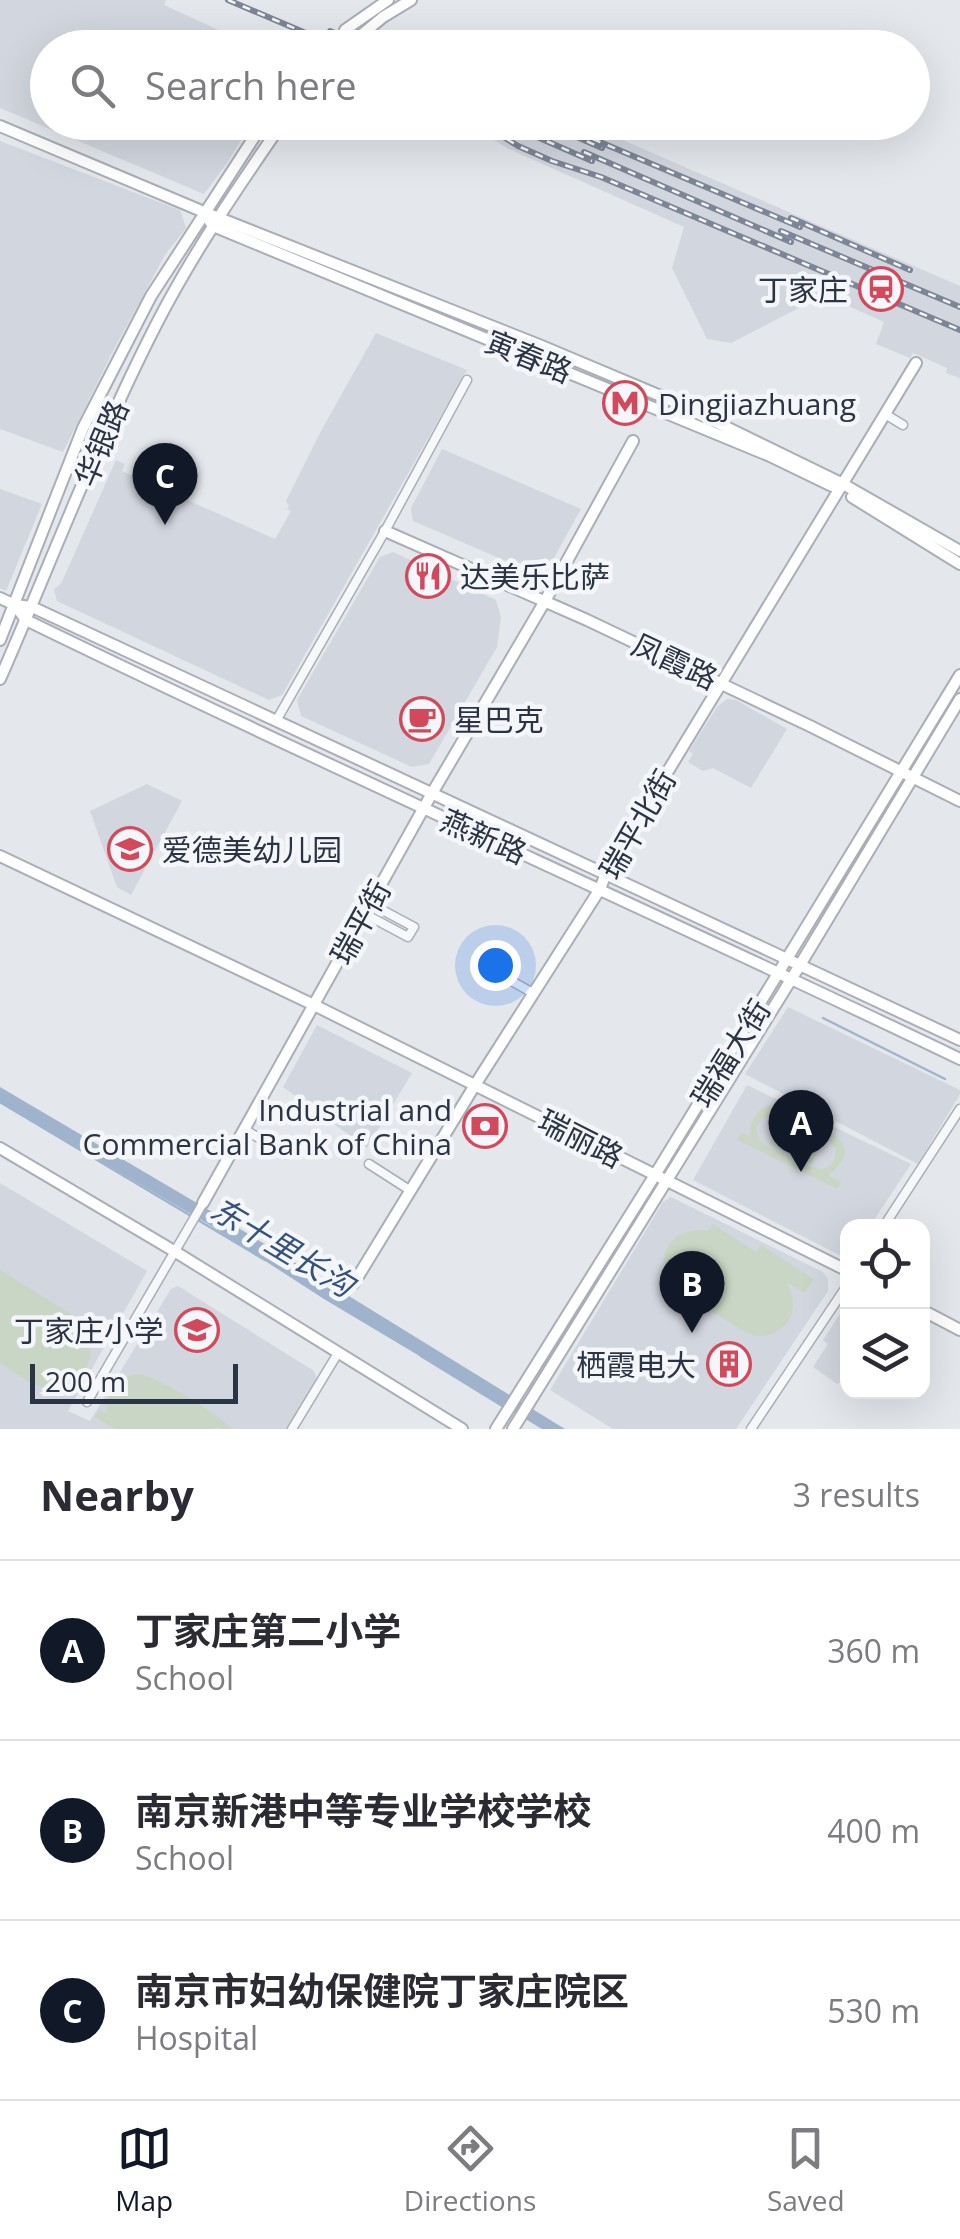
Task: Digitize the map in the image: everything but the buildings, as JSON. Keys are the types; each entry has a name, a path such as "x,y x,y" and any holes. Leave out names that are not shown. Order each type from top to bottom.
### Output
{"street":[{"path":"345,30 388,0"},
{"path":"368,30 411,0"},
{"path":"0,126 30,139"},
{"path":"33,140 204,212 216,221"},
{"name":"华银路","path":"0,640 83,428 150,296 252,140"},
{"name":"华银路","path":"0,678 114,412 158,320 216,221 270,140"},
{"name":"寅春路","path":"216,221 841,487 960,551"},
{"name":"瑞平北街","path":"354,1282 600,889 606,873 916,363"},
{"path":"276,720 466,380"},
{"path":"885,414 903,425"},
{"name":"瑞平街","path":"87,1402 545,601 632,441"},
{"name":"寅春路","path":"841,487 960,564"},
{"name":"凤霞路","path":"385,531 721,683 960,801"},
{"name":"燕新路","path":"0,598 32,608 276,720 960,1040"},
{"name":"燕新路","path":"15,604 26,620 268,737 960,1059"},
{"name":"瑞福大街","path":"514,1427 800,965 960,675"},
{"name":"瑞福大街","path":"496,1429 787,959 907,773 960,699"},
{"name":"瑞丽路","path":"0,856 314,1005 840,1267"},
{"path":"368,909 414,926 408,937 368,909"},
{"path":"490,969 533,994"},
{"path":"889,1219 960,1109"},
{"path":"244,1130 285,1154"},
{"path":"0,1148 462,1429"},
{"path":"369,1164 411,1191"},
{"path":"751,1429 840,1296"},
{"path":"930,1314 960,1330"},
{"path":"292,1429 338,1353"}],"shaded area":[{"path":"0,0 166,0 164,5 218,30 30,30 30,121 0,108"},
{"path":"76,140 241,140 204,194"},
{"path":"494,140 622,140 960,286 960,378 913,353 910,358 876,344 884,322 824,295 731,343 707,339 672,268 684,227"},
{"path":"0,141 180,210 186,228 165,255 63,452 0,429"},
{"path":"376,333 467,370 282,695 269,700 57,601 54,589 61,584 116,460 125,464 122,471 275,539 291,511 286,501"},
{"path":"442,449 581,509 545,574 536,574 413,521 411,508"},
{"path":"0,489 42,504 6,591 0,588"},
{"path":"393,552 496,600 501,617 497,647 429,764 412,767 301,716 297,700 380,557"},
{"path":"727,699 736,700 787,729 751,788 713,768 703,771 688,762 693,754 689,751 717,707"},
{"name":"爱德美幼儿园","path":"147,784 182,801 131,895 117,887 90,811"},
{"path":"788,1007 960,1090 918,1164 745,1074"},
{"path":"317,1025 412,1073 367,1148 283,1087"},
{"path":"747,1085 911,1164 875,1219 840,1219 839,1255 693,1180"},
{"path":"0,1183 147,1271 68,1411 90,1421 171,1289 178,1286 314,1371 317,1380 287,1429 0,1429"},
{"path":"671,1197 823,1272 828,1279 828,1291 736,1429 613,1429 550,1390 663,1202"},
{"path":"840,1314 837,1384 813,1367 828,1344 823,1340"}],"green space":[{"path":"771,1105 795,1111 828,1129 841,1142 844,1157 828,1175 841,1182 837,1189 737,1140 741,1133 750,1137 754,1117","holes":["778,1113 827,1137 836,1149 834,1159 830,1166 818,1168 766,1145 757,1130 764,1118"]},
{"path":"782,1117 824,1137 811,1164 769,1144"},
{"path":"713,1224 756,1252 761,1245 814,1279 804,1293 786,1282 793,1309 779,1330 765,1336 749,1333 695,1300 668,1276 664,1256 673,1240 689,1231 708,1231"},
{"path":"0,1270 97,1330 90,1336 87,1366 74,1382 55,1389 44,1388 0,1363"},
{"path":"139,1374 188,1397 232,1429 115,1429 95,1417 99,1410 107,1414 113,1386"}],"water":[{"path":"0,1087 219,1216 565,1429 542,1429 324,1299 208,1224 0,1102"}],"waterway":[{"path":"823,1018 945,1079"},
{"name":"东十里长沟","path":"0,1102 265,1260"},
{"name":"东十里长沟","path":"421,1356 504,1407"}],"railway":[{"path":"228,0 299,30"},
{"path":"508,140 960,330"},
{"path":"544,140 592,161"},
{"path":"584,140 602,148"},
{"path":"595,140 800,227"},
{"path":"584,152 791,242"},
{"path":"791,218 910,270"},
{"path":"781,231 960,307"}],"place":[{"name":"丁家庄","path":"881,289"},
{"name":"Dingjiazhuang","path":"625,403"},
{"name":"南京市妇幼保健院丁家庄院区","path":"165,525"},
{"name":"达美乐比萨","path":"428,576"},
{"name":"星巴克","path":"422,719"},
{"name":"爱德美幼儿园","path":"130,849"},
{"name":"Industrial and Commercial Bank of China","path":"485,1126"},
{"name":"丁家庄第二小学","path":"801,1172"},
{"name":"丁家庄小学","path":"197,1330"},
{"name":"南京新港中等专业学校学校","path":"692,1333"},
{"name":"栖霞电大","path":"729,1364"}]}
